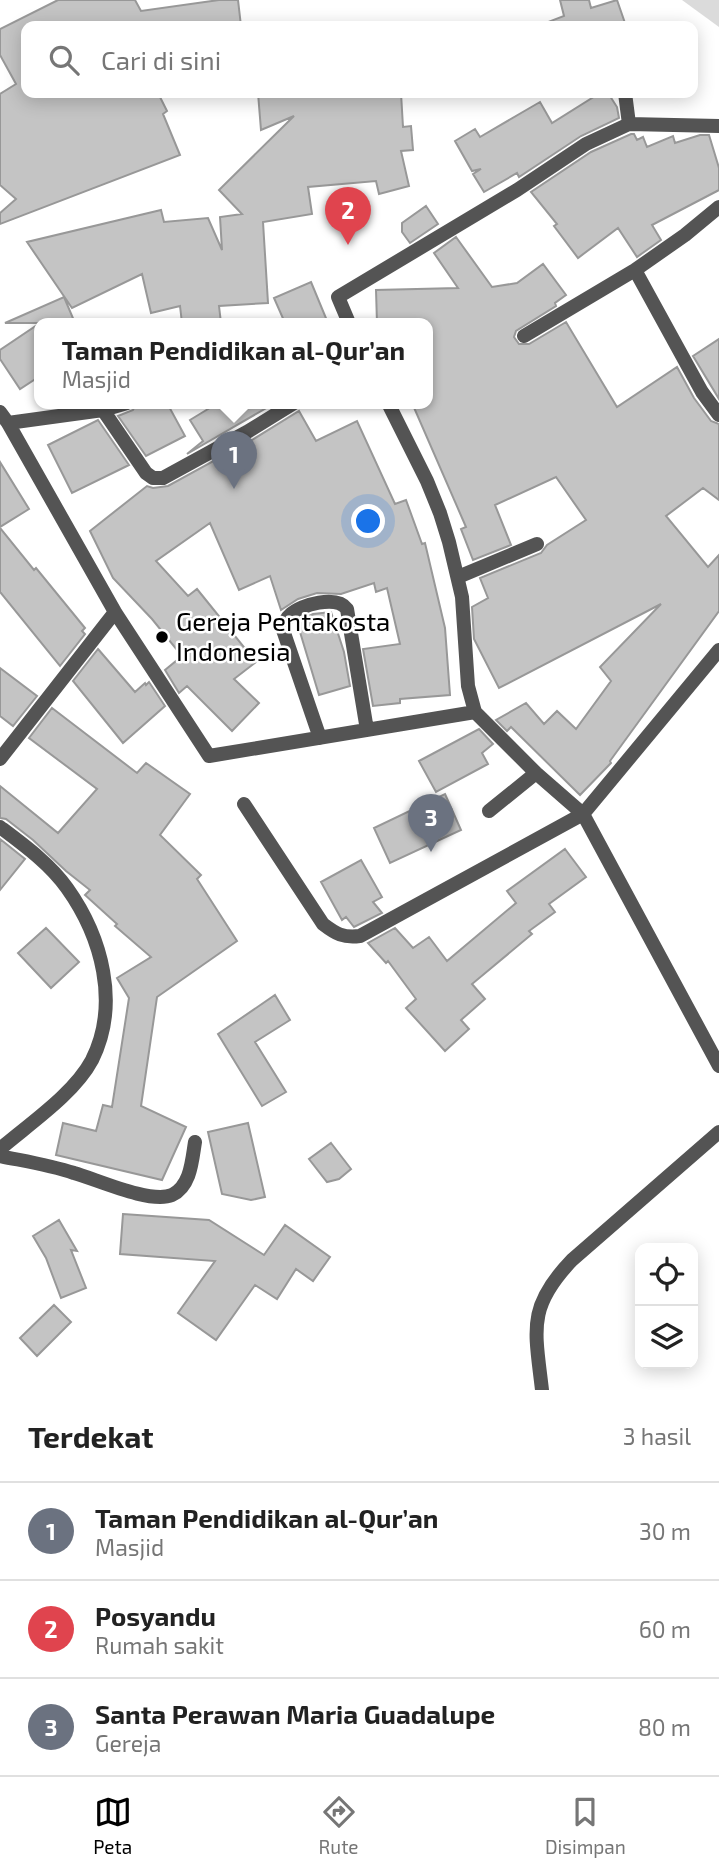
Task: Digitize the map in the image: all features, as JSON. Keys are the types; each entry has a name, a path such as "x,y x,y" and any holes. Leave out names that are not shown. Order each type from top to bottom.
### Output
{"street":[{"path":"626,98 629,124"},
{"path":"347,318 338,297 506,197 586,144 629,124 719,126"},
{"path":"524,336 635,270 685,235 719,206"},
{"path":"635,270 702,392 719,415"},
{"path":"107,409 4,418 115,612 209,756 475,712"},
{"path":"103,410 146,473 153,478 163,478 284,409"},
{"path":"391,409 440,513 458,576 468,686 475,712 536,773 583,814 719,1066"},
{"path":"458,576 537,544"},
{"path":"320,738 283,630 290,614 323,601 338,601 347,609 367,730"},
{"path":"0,759 115,612"},
{"path":"244,804 323,924 343,937 360,936 583,814 719,650"},
{"path":"489,811 536,773"},
{"path":"0,827 37,856 66,887 90,927 102,964 107,1000 102,1030 92,1060 75,1085 0,1149"},
{"path":"542,1390 536,1334 537,1313 556,1277 719,1132"},
{"path":"0,1156 74,1173 115,1188 163,1196 172,1195 187,1180 195,1142"}],"shaded area":[{"path":"682,0 719,0 719,27"}],"building":[{"path":"58,0 135,0 141,11 219,0 238,0 240,21 21,21 21,98 160,98 167,111 163,114 180,155 0,224 0,213 16,199 0,185 0,94 16,84 0,55 0,29"},
{"path":"560,0 589,0 591,8 617,0 624,21 551,21 564,16"},
{"path":"258,98 401,98 403,127 411,126 413,150 401,151 409,186 379,194 376,181 308,187 312,214 263,222 268,303 219,306 220,318 181,318 180,306 151,313 142,274 72,308 27,242 161,210 164,222 208,218 222,250 220,217 242,214 219,190 294,116 261,130"},
{"path":"592,98 611,98 617,107 619,118 581,136 519,177 517,173 484,192 473,174 481,169 472,171 455,141 475,129 480,137 540,102 552,123"},
{"path":"634,134 637,140 643,137 647,147 673,136 675,143 709,135 719,168 719,190 652,225 661,240 637,257 618,228 578,258 554,226 557,224 531,192 591,152"},
{"path":"426,206 438,224 410,243 402,232 402,223"},
{"path":"456,237 492,287 517,283 543,264 566,295 555,303 556,306 516,331 514,337 519,344 529,344 566,322 617,407 677,367 694,398 711,421 719,424 719,500 703,488 666,516 708,567 719,555 719,611 611,763 580,795 511,727 507,731 496,720 526,703 544,724 557,711 576,729 611,681 600,667 661,604 499,688 474,639 472,607 488,598 480,578 541,553 547,545 586,520 556,477 495,505 511,545 473,560 461,529 466,527 415,409 433,409 433,318 377,318 376,290 458,288 434,253"},
{"path":"311,282 326,318 283,318 274,298"},
{"path":"64,297 73,318 34,318 34,323 5,323"},
{"path":"34,327 34,380 20,389 0,359 0,350"},
{"path":"719,339 719,399 693,356"},
{"path":"170,409 185,436 146,456 118,416 133,410"},
{"path":"208,409 265,409 187,454 203,441 190,420"},
{"path":"299,411 316,441 357,421 395,504 406,500 422,544 425,543 445,628 450,695 400,699 400,703 373,706 363,649 400,644 387,588 376,592 374,583 341,594 317,593 298,599 281,610 270,576 239,590 210,523 156,561 188,596 197,589 256,662 234,679 259,703 232,731 187,686 179,693 165,670 182,656 113,578 90,531 147,486 168,486"},
{"path":"98,420 129,465 72,493 48,445"},
{"path":"0,462 29,509 0,527"},
{"path":"0,528 85,628 82,631 85,634 60,666 0,592"},
{"path":"331,612 344,652 350,686 319,695 297,622 313,614"},
{"path":"98,649 135,692 149,682 165,706 123,743 73,681"},
{"path":"0,668 37,696 13,726 0,716"},
{"path":"52,708 137,773 146,763 190,794 160,835 201,875 197,879 237,941 157,997 141,1106 186,1127 162,1180 56,1155 63,1123 96,1131 103,1105 112,1107 129,998 117,978 151,957 85,895 90,890 33,840 6,819 0,818 0,786 58,833 97,789 29,738"},
{"path":"479,729 493,744 482,753 488,764 436,792 419,761"},
{"path":"445,794 461,830 390,863 374,828"},
{"path":"0,839 25,859 0,890"},
{"path":"565,849 586,877 549,904 555,912 529,931 532,934 472,984 485,999 461,1020 469,1029 445,1051 406,1008 416,999 388,961 386,963 368,943 395,928 413,948 429,937 447,961 516,903 507,891"},
{"path":"361,860 382,897 373,902 382,913 354,927 346,917 342,920 321,882"},
{"path":"46,928 79,962 51,988 18,953"},
{"path":"275,995 290,1020 255,1042 286,1092 262,1106 218,1034"},
{"path":"248,1123 265,1197 251,1200 222,1194 208,1132"},
{"path":"331,1143 351,1169 339,1179 327,1182 309,1159"},
{"path":"123,1214 209,1220 264,1255 285,1225 330,1257 313,1281 296,1269 277,1299 255,1285 216,1340 178,1313 215,1261 120,1254"},
{"path":"59,1220 77,1251 71,1250 86,1288 61,1298 46,1258 33,1236"},
{"path":"54,1305 71,1322 37,1356 20,1338"}],"place":[{"name":"Posyandu","path":"348,245"},
{"name":"Taman Pendidikan al-Qur’an","path":"234,489"},
{"name":"Gereja Pentakosta Indonesia","path":"162,637"},
{"name":"Santa Perawan Maria Guadalupe","path":"431,852"}]}
